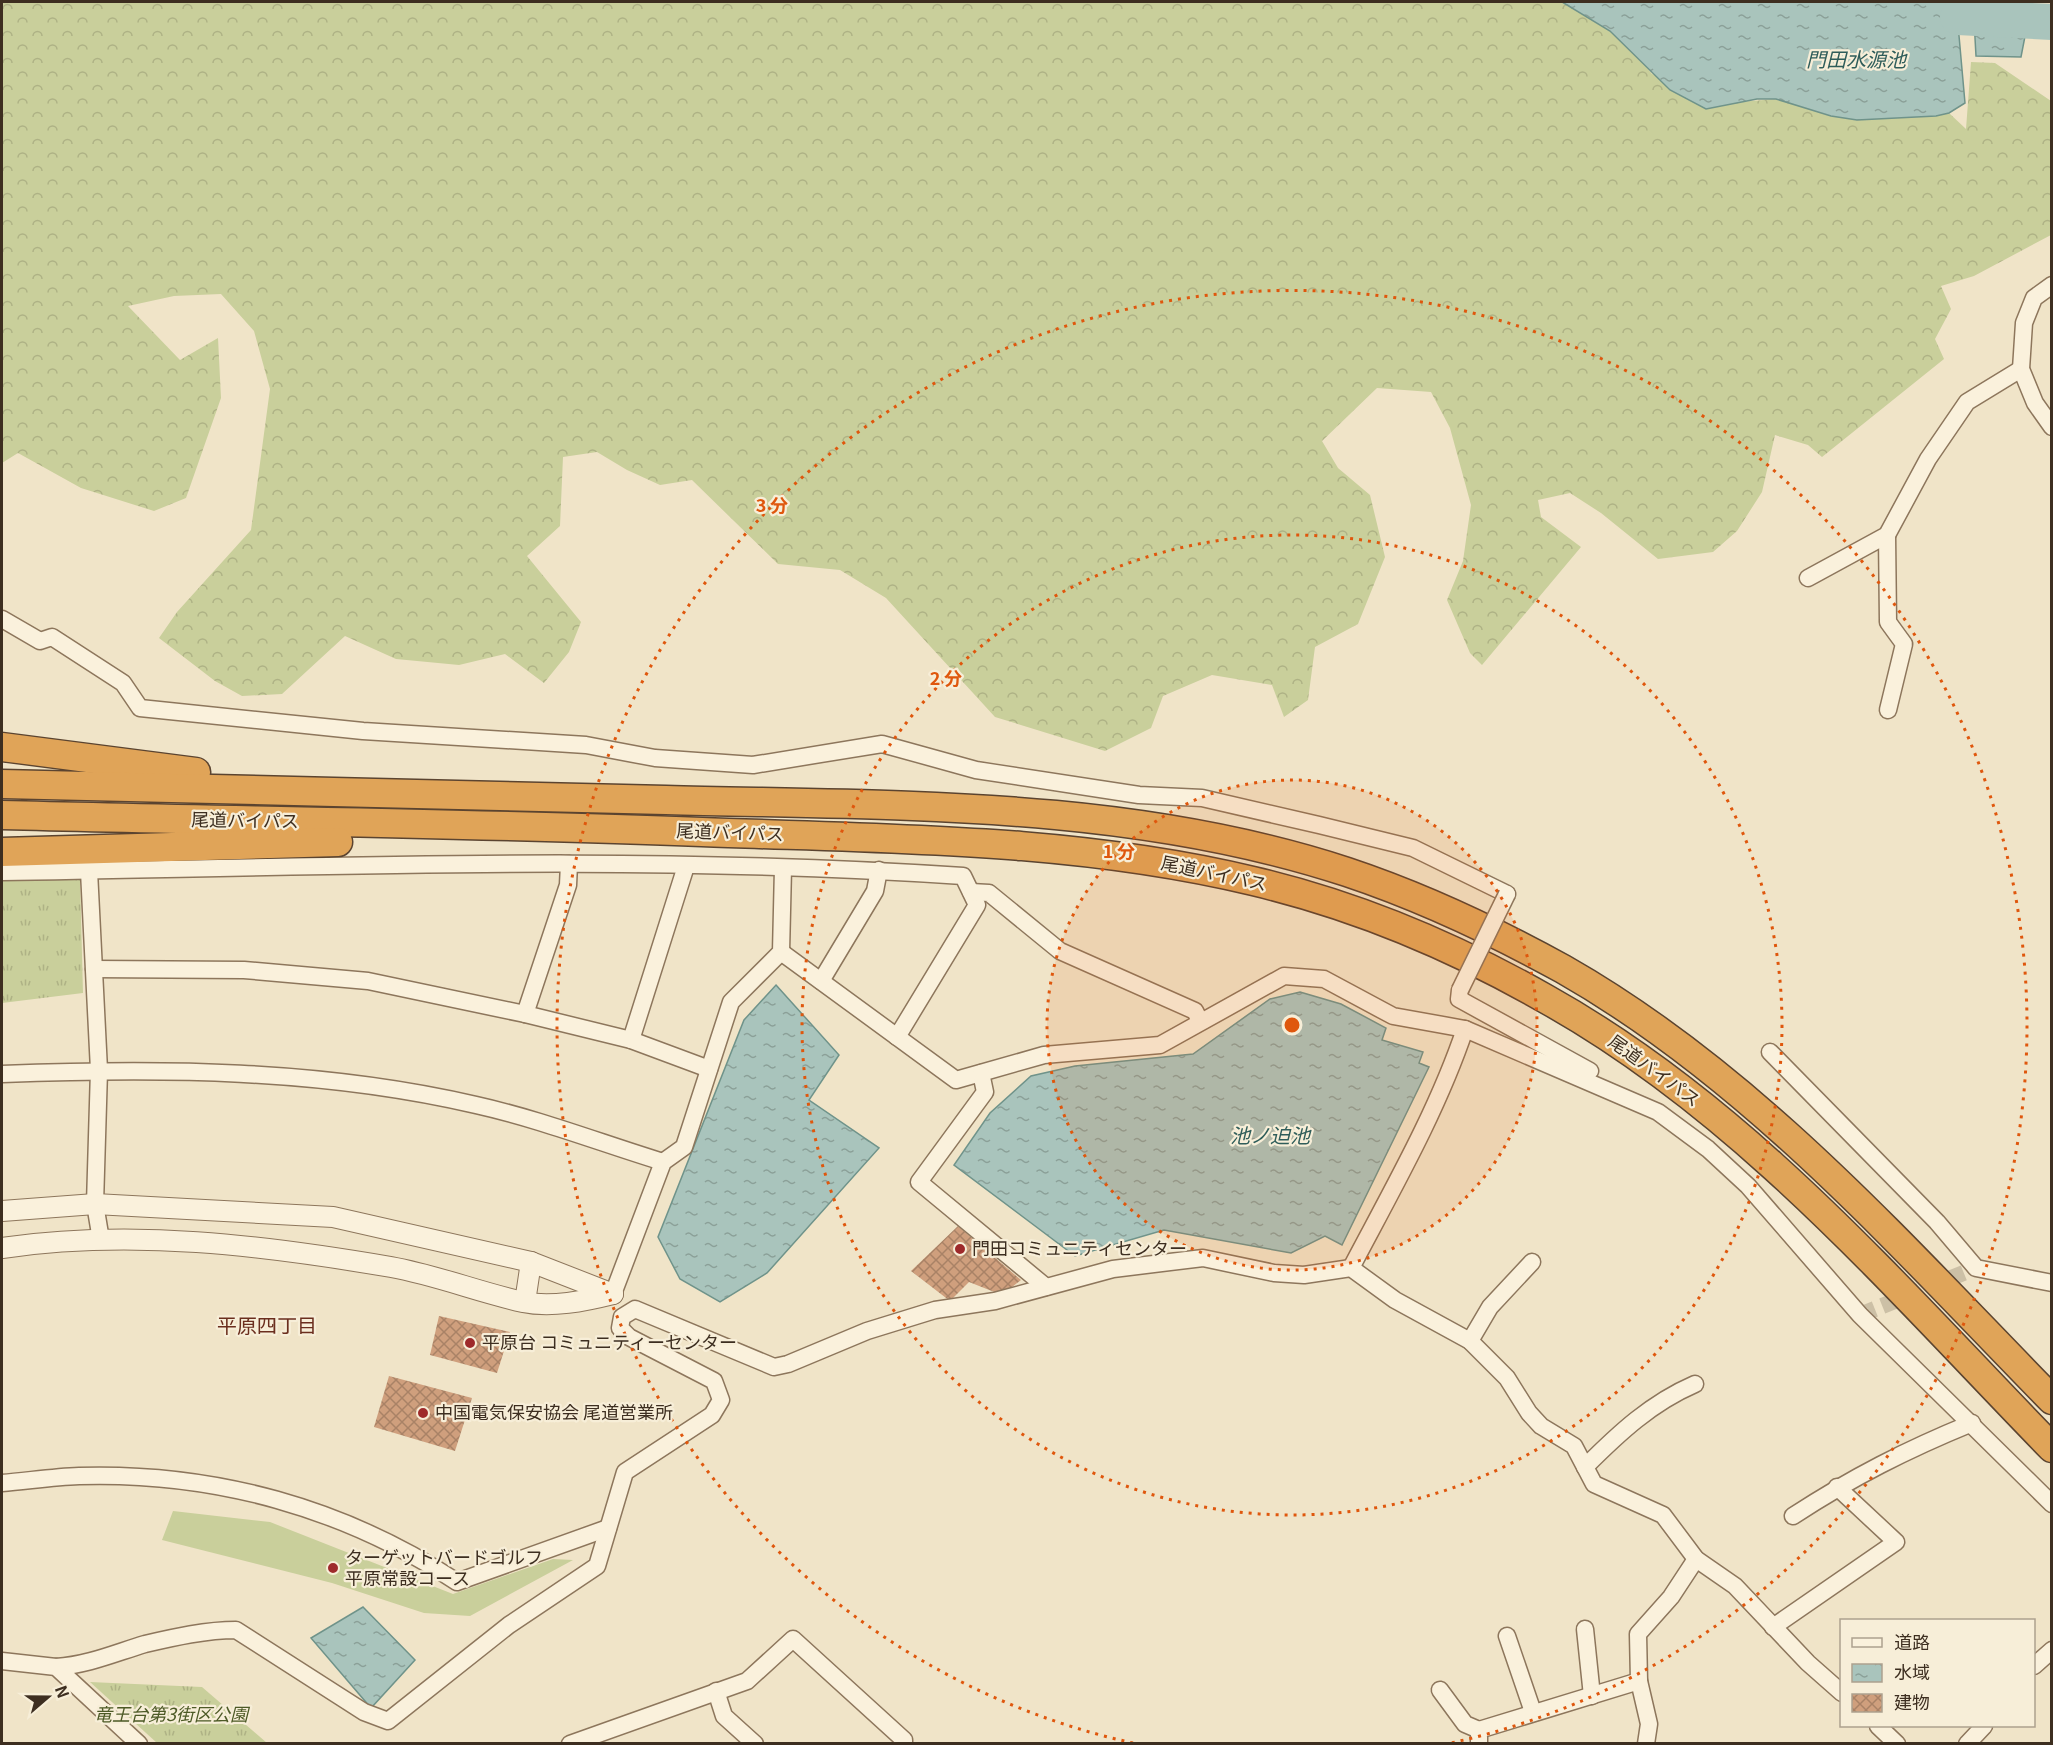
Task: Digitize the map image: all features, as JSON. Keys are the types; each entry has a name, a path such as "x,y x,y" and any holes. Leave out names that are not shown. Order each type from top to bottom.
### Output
{"highway":[{"path":"2,747 378,793"},
{"name":"尾道バイパス","path":"2,784 908,805 1085,818 1175,830 1253,847 1347,872 1422,900 1501,936 1558,967 1630,1013 1699,1062 1769,1118 1848,1190 2052,1400"},
{"name":"尾道バイパス","path":"2,815 634,829 907,840 1082,852 1170,863 1256,881 1313,897 1406,931 1485,966 1550,1000 1677,1085 1747,1142 1824,1214 2052,1448"},
{"path":"2,852 373,841 634,829"}],"street":[{"path":"2052,285 2034,298 2024,323 2021,369 2035,403 2052,427"},
{"path":"1888,710 1904,644 1888,622 1887,535 1928,459 1967,402 2021,369"},
{"path":"1808,578 1887,535"},
{"path":"2,619 40,641 51,637 123,683 141,708 363,731 586,746 655,758 753,765 882,744 976,771 1139,795 1202,798 1413,848 1507,894 1460,990 1459,999 1601,1076 1603,1086"},
{"path":"525,1014 568,885 569,864"},
{"path":"2,872 569,864 879,870 963,876 976,904 897,1037"},
{"path":"631,1040 683,883 686,866"},
{"path":"613,1294 663,1162 684,1147 732,1002 781,952 783,868"},
{"path":"89,870 99,1070 95,1204 102,1240"},
{"path":"821,981 875,891 879,870"},
{"path":"971,892 989,893 1060,951 1195,1011 1200,1021"},
{"path":"781,952 956,1080 1044,1055 1160,1045 1284,976 1324,979 1393,1016 1465,1029 1603,1086 1658,1112 1708,1149 1748,1186 1860,1315 2052,1504"},
{"path":"94,969 244,970 368,981 525,1014 631,1040 709,1069"},
{"path":"1351,1268 1430,1113 1455,1060 1465,1029"},
{"path":"1770,1052 1937,1222 1976,1268 2052,1283"},
{"path":"2,1074 99,1070 248,1074 356,1082 477,1105 663,1162"},
{"path":"981,1073 985,1092 919,1182 1046,1287"},
{"path":"2,1211 95,1204 333,1217 531,1262 613,1294"},
{"path":"2,1248 102,1240 159,1239 280,1248 425,1273 525,1302 589,1301 613,1294"},
{"path":"2,1661 56,1667 81,1666 145,1644 214,1630 236,1630 364,1712 388,1721 509,1625 597,1566 625,1472 712,1415 720,1400 714,1381 628,1337 620,1328 622,1317 635,1309 774,1367 797,1361 867,1330 934,1310 995,1301 1113,1269 1203,1258 1275,1273 1304,1275 1351,1268 1395,1300 1470,1341 1507,1378 1529,1413 1541,1426 1574,1446 1594,1484 1663,1515 1696,1559 1735,1586 1773,1627 1840,1691"},
{"path":"525,1302 531,1262"},
{"path":"1470,1341 1490,1306 1532,1262"},
{"path":"1585,1467 1632,1421 1673,1393 1695,1384"},
{"path":"1793,1516 1837,1487 1903,1451 1972,1423"},
{"path":"2,1483 101,1477 143,1478 219,1487 294,1503 348,1522 416,1555 457,1582 608,1528"},
{"path":"1773,1627 1896,1542 1837,1487"},
{"path":"1646,1743 1649,1724 1639,1681 1638,1634 1671,1597 1696,1559"},
{"path":"1585,1629 1592,1695"},
{"path":"1507,1636 1533,1712"},
{"path":"570,1743 604,1738 716,1691 747,1681 793,1639 904,1740 904,1743"},
{"path":"2035,1665 2052,1650"},
{"path":"56,1667 139,1743"},
{"path":"1440,1690 1465,1724 1479,1736 1533,1712 1639,1681"},
{"path":"716,1691 724,1716 755,1743"},
{"path":"1880,1727 1897,1743"},
{"path":"1967,1743 1982,1727"}],"green space":[{"path":"2,2 1562,2 1610,31 1633,51 1652,74 1739,102 1776,99 1831,116 1857,120 1949,113 1966,129 1971,62 1995,63 2051,101 2051,235 1974,276 1941,286 1951,309 1935,339 1944,359 1822,457 1808,445 1775,435 1762,492 1737,531 1713,552 1658,559 1601,513 1570,493 1538,500 1541,517 1581,547 1482,665 1470,653 1447,600 1463,561 1471,505 1450,428 1431,392 1377,388 1322,441 1338,468 1370,495 1385,557 1358,624 1315,647 1308,700 1284,717 1272,685 1212,675 1163,696 1151,728 1105,751 995,717 886,598 840,570 778,564 692,480 660,485 627,470 597,452 563,457 560,526 527,556 581,622 569,652 544,683 505,654 459,665 396,659 345,636 282,694 242,696 215,681 159,638 177,612 251,530 270,389 254,331 221,294 174,296 128,306 180,360 218,338 221,398 186,498 154,511 81,488 18,453 2,463"},
{"path":"80,878 83,993 2,1003 2,881"},
{"name":"ターゲットバードゴルフ 平原常設コース","path":"173,1511 270,1522 453,1594 553,1559 573,1560 470,1616 424,1613 332,1583 162,1540"},
{"name":"竜王台第3街区公園","path":"90,1682 202,1687 267,1743 157,1743"}],"water":[{"name":"門田水源池","path":"1562,2 1956,2 1965,103 1949,113 1936,116 1857,120 1831,116 1776,99 1757,99 1706,109 1670,90 1610,31"},
{"path":"1973,2 2026,2 2028,7 2051,9 2051,33 2026,31 2021,57 1976,56"},
{"path":"776,985 839,1055 809,1100 879,1148 767,1273 720,1302 680,1279 658,1237 744,1020"},
{"name":"池ノ迫池","path":"1300,992 1341,1004 1386,1028 1382,1040 1423,1052 1419,1063 1429,1067 1342,1245 1325,1236 1291,1253 1164,1230 1075,1256 954,1165 990,1113 1031,1076 1075,1066 1193,1054 1270,999"},
{"path":"363,1607 415,1660 371,1708 311,1638"}],"building":[{"name":"門田コミュニティセンター","path":"958,1226 1021,1280 1002,1295 969,1282 950,1301 911,1271"},
{"name":"平原台 コミュニティーセンター","path":"439,1316 510,1332 497,1373 430,1355"},
{"name":"中国電気保安協会 尾道営業所","path":"389,1376 472,1398 455,1451 374,1427"}],"waterway":[{"path":"1958,17 2052,22"}],"tunnel":[{"path":"1860,1315 1976,1268"}],"place":[{"name":"門田コミュニティセンター","path":"960,1249"},
{"name":"平原台 コミュニティーセンター","path":"470,1343"},
{"name":"中国電気保安協会 尾道営業所","path":"423,1413"},
{"name":"ターゲットバードゴルフ 平原常設コース","path":"333,1568"}],"district":[{"name":"平原四丁目","path":"267,1326"}]}
